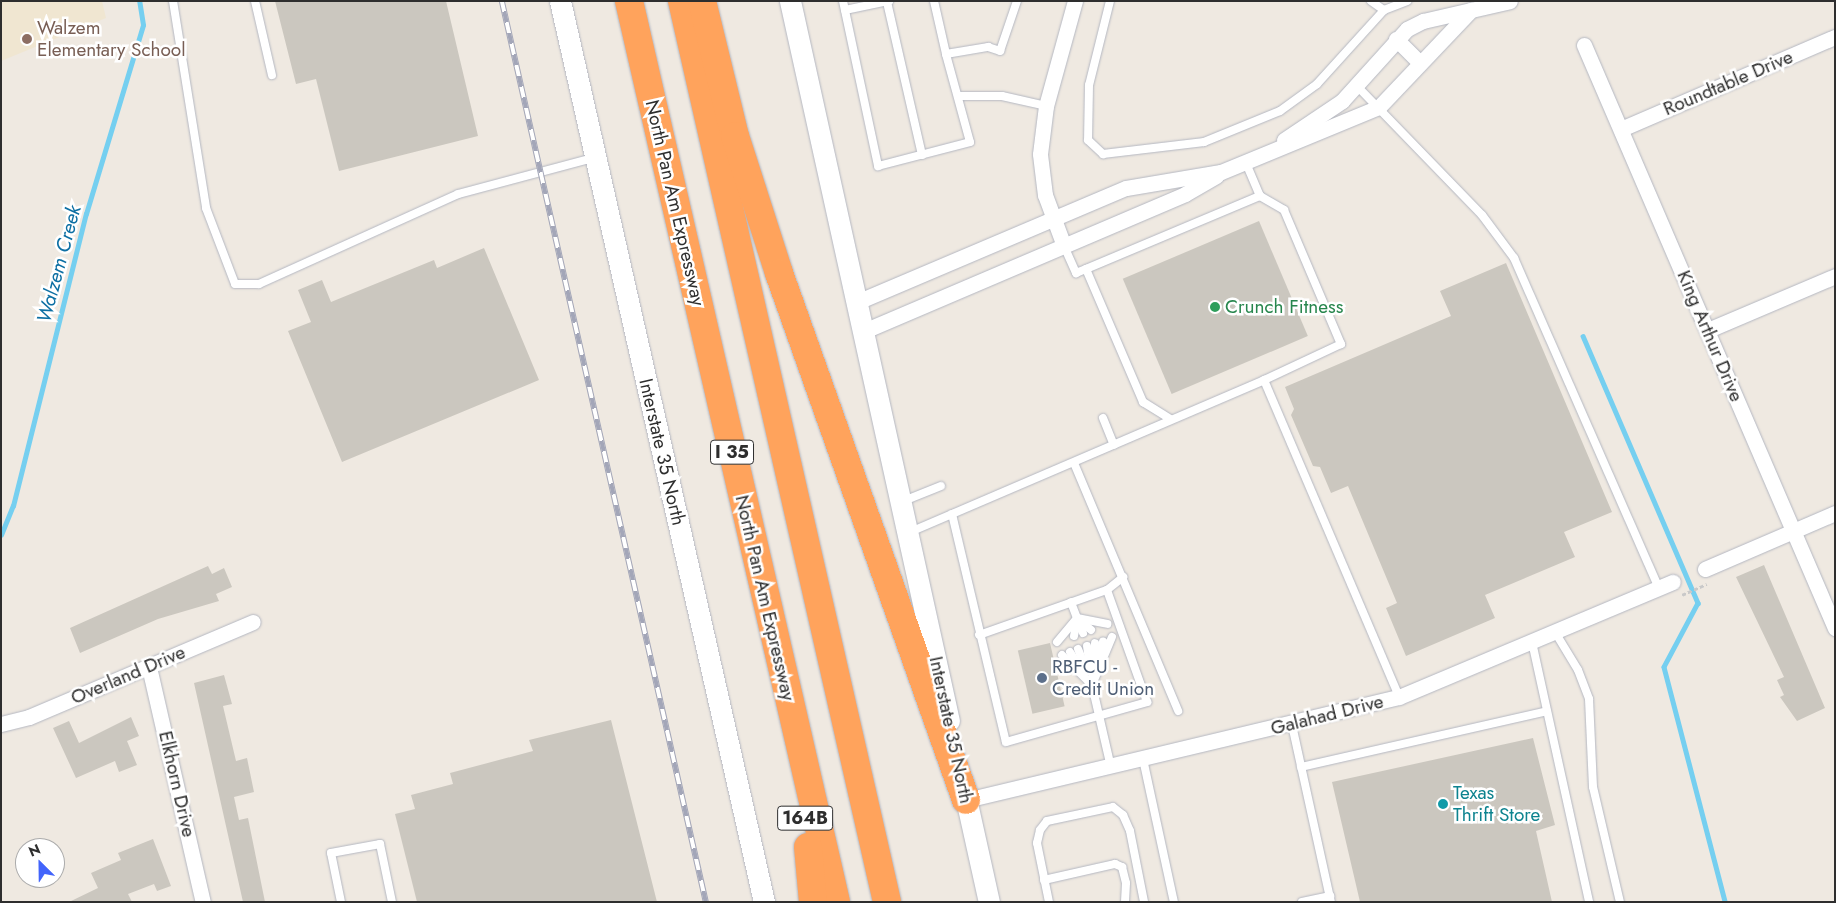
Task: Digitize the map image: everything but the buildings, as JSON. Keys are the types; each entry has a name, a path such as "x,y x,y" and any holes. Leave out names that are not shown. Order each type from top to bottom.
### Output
{"highway":[{"name":"North Pan Am Expressway","path":"629,1 836,902"},
{"name":"I 35","path":"682,1 887,902"},
{"path":"702,1 735,136 778,273 966,800"},
{"name":"164B","path":"797,734 813,902"}],"main road":[{"name":"Interstate 35 North","path":"560,1 764,902"},
{"name":"Interstate 35 North","path":"790,1 989,902"}],"street":[{"path":"1064,246 1045,195 1040,154 1046,106 1075,1"},
{"path":"1250,162 1342,101 1396,39 1422,21 1470,6 1510,1"},
{"path":"857,302 1126,188 1221,172 1250,162 1379,107 1470,6"},
{"name":"Roundtable Drive","path":"1621,129 1835,38"},
{"path":"1396,39 1420,62"},
{"name":"King Arthur Drive","path":"1584,45 1835,628"},
{"path":"864,331 1185,194 1221,172"},
{"path":"1708,330 1835,276"},
{"path":"1705,569 1835,513"},
{"name":"Galahad Drive","path":"966,800 1292,724 1399,697 1666,585"},
{"name":"Overland Drive","path":"1,724 149,667 253,622"},
{"name":"Elkhorn Drive","path":"149,667 203,902"}],"lane":[{"path":"173,1 206,208 235,284 259,284 458,194 595,157"},
{"path":"255,1 272,75"},
{"path":"843,1 878,166 970,142 934,1"},
{"path":"946,54 988,47 1000,51 1017,1"},
{"path":"1110,1 1089,85 1088,140 1103,154 1204,142 1280,112 1317,84 1384,10 1407,1"},
{"path":"1371,1 1384,10"},
{"path":"845,10 888,2 922,155"},
{"path":"1356,85 1482,215 1514,258 1666,585"},
{"path":"958,96 1002,96 1046,106"},
{"path":"908,533 1074,464 1341,344 1284,210 1260,196 1250,162"},
{"path":"1064,246 1076,273 1260,196"},
{"path":"1086,269 1143,402 1170,420"},
{"path":"1264,380 1399,697"},
{"path":"1103,418 1114,445"},
{"path":"1074,464 1178,711"},
{"path":"901,502 941,486"},
{"path":"952,514 979,635 1006,742 1147,702 1107,590"},
{"path":"979,635 1107,590 1123,577"},
{"path":"1071,602 1077,618 1090,630 1077,618"},
{"path":"1077,618 1107,624"},
{"path":"1074,636 1077,618"},
{"path":"1061,641 1077,618"},
{"path":"1555,632 1578,670 1589,699 1593,787 1620,902"},
{"path":"1092,685 1112,637"},
{"path":"1092,685 1099,642"},
{"path":"1532,642 1589,902"},
{"path":"1087,646 1092,685 1111,767"},
{"path":"1078,649 1092,685"},
{"path":"1066,654 1092,685"},
{"path":"1301,767 1547,711"},
{"path":"1292,724 1330,899 1302,902"},
{"path":"1143,759 1174,902"},
{"path":"1049,902 1038,844 1040,830 1048,821 1112,807 1123,815 1130,831 1144,902"},
{"path":"341,902 331,853 380,844 392,902"},
{"path":"1044,880 1115,864 1122,868 1126,883 1125,902"}],"path":[{"path":"1683,594 1701,587"}],"shaded area":[{"name":"Walzem Elementary School","path":"1,1 102,1 106,18 1,61"}],"waterway":[{"name":"Walzem Creek","path":"1,535 13,506 86,214 143,25 139,1"},
{"path":"1583,336 1698,603 1664,667 1725,902"}],"railway":[{"path":"502,1 706,902"}],"place":[{"name":"Walzem Elementary School","path":"27,39"},
{"name":"Crunch Fitness","path":"1215,307"},
{"name":"RBFCU - Credit Union","path":"1042,678"},
{"name":"Texas Thrift Store","path":"1443,804"}]}
